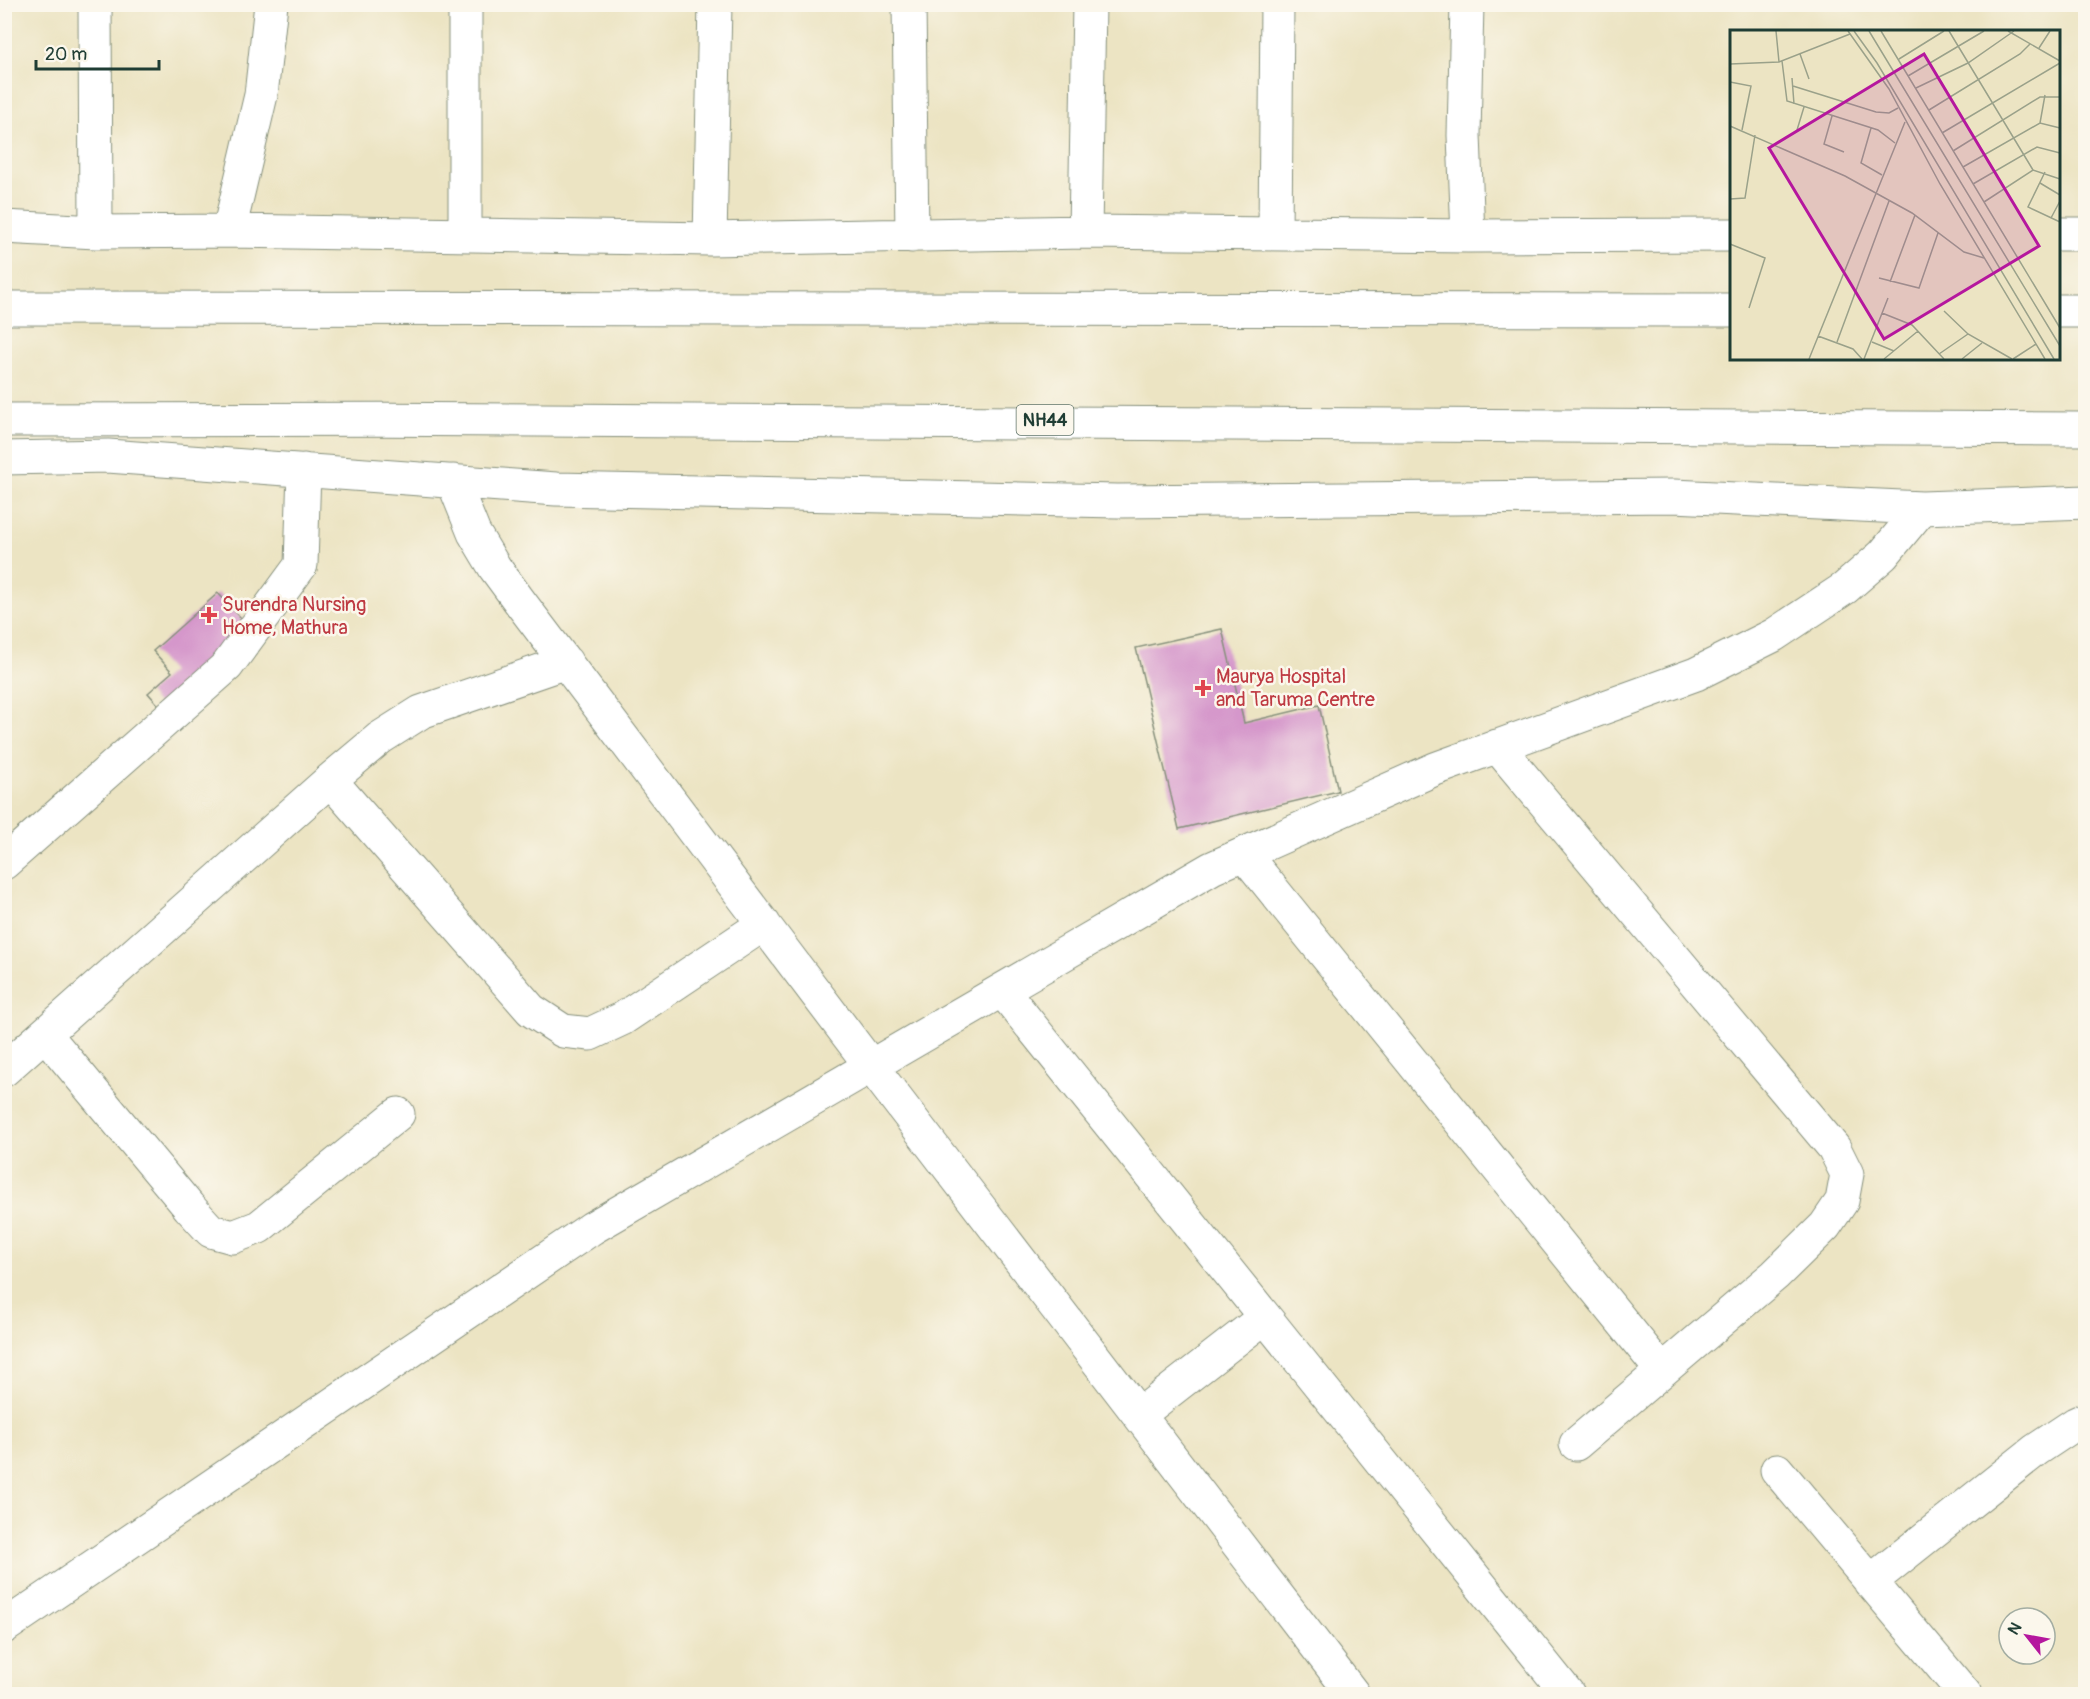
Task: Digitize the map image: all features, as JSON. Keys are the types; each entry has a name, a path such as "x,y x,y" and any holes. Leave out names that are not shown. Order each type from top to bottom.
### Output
{"main road":[{"path":"95,4 96,232"},
{"path":"229,231 261,95 271,4"},
{"path":"465,4 465,234"},
{"path":"710,238 715,4"},
{"path":"909,4 912,236"},
{"path":"1085,232 1089,4"},
{"path":"1275,233 1277,4"},
{"path":"1467,4 1464,135 1468,236"},
{"path":"4,227 96,232 229,231 710,238 1085,232 1468,236 1730,235"},
{"path":"2060,234 2085,234"},
{"path":"4,308 1730,310"},
{"path":"2060,311 2085,312"},
{"name":"NH44","path":"4,420 578,418 2085,429"},
{"path":"4,458 108,456 556,489 1106,501 1674,496 1922,508 2085,502"},
{"path":"4,863 227,666 301,565 304,470"},
{"path":"453,481 474,533 495,568 871,1066 1353,1695"},
{"path":"4,1627 592,1228 1212,868 1435,770 1696,674 1774,635 1845,588 1882,555 1922,508"},
{"path":"4,1070 380,738 421,712 566,663"},
{"path":"1497,746 1834,1148 1846,1174 1842,1201 1825,1226 1775,1275 1576,1444"},
{"path":"330,780 531,1010 563,1031 590,1034 622,1019 764,924"},
{"path":"1244,854 1662,1371"},
{"path":"1002,990 1568,1695"},
{"path":"45,1034 189,1207 212,1231 233,1237 259,1227 398,1114"},
{"path":"1139,1415 1265,1317"},
{"path":"1870,1582 2036,1450 2085,1419"},
{"path":"1777,1470 1965,1695"}],"building":[{"path":"218,593 251,629 162,709 148,693 172,672 153,651"},
{"path":"1222,629 1244,723 1319,705 1338,791 1179,829 1136,648"}],"place":[{"name":"Surendra Nursing Home, Mathura","path":"209,615"},
{"name":"Maurya Hospital and Taruma Centre","path":"1203,688"}]}
